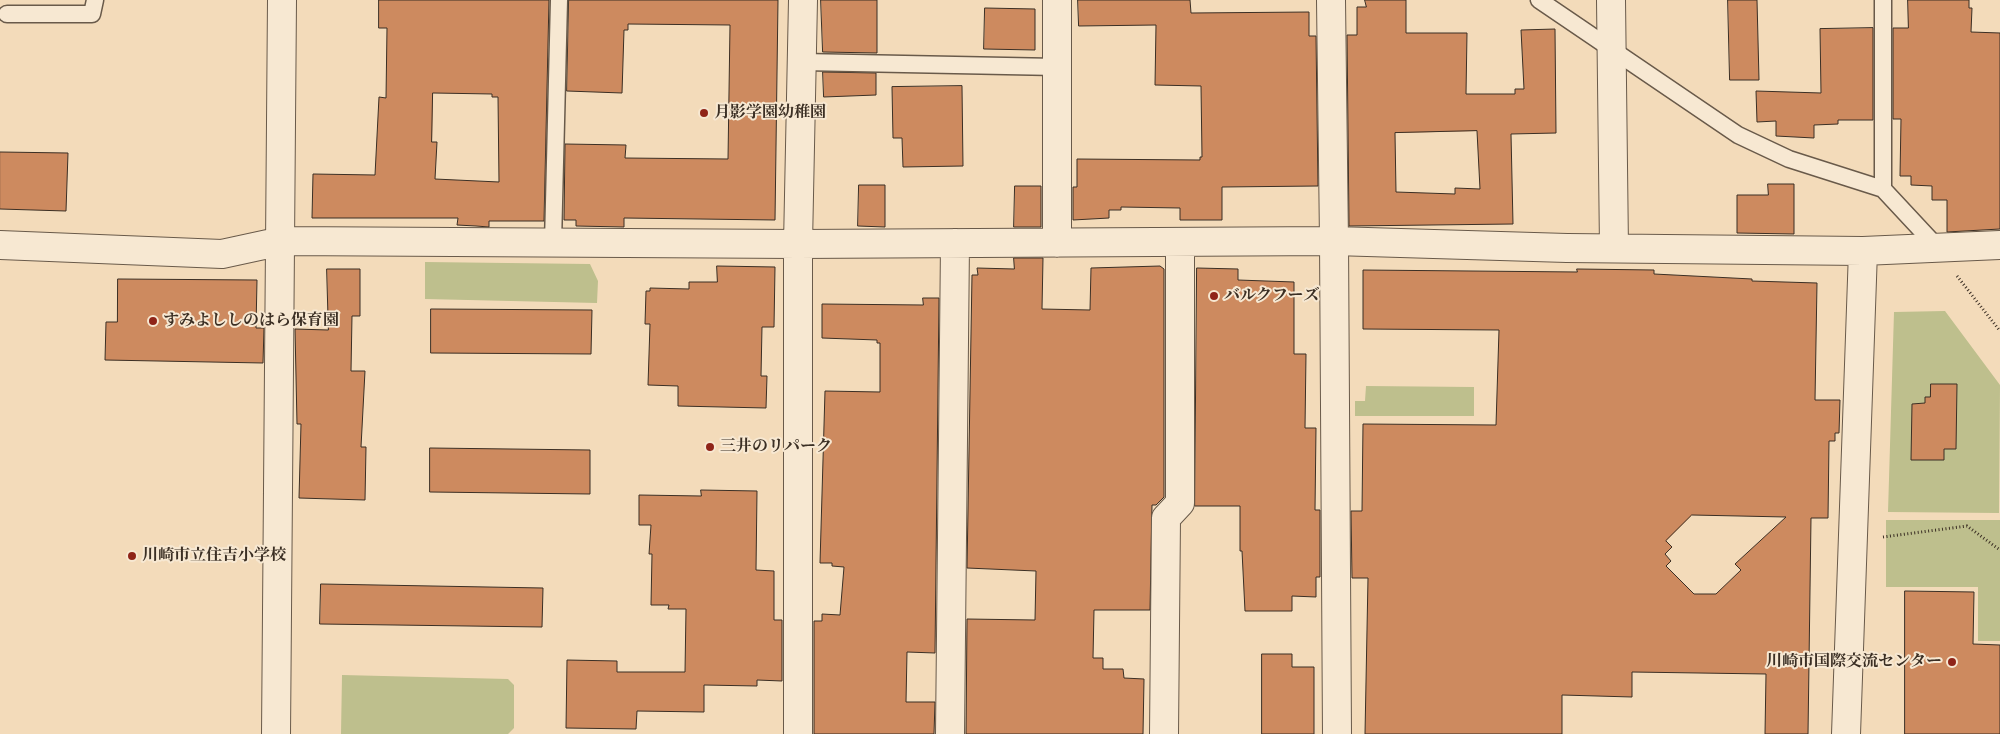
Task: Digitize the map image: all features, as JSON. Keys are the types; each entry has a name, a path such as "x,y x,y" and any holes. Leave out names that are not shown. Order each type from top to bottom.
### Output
{"street":[{"path":"276,734 282,241 282,0"},
{"path":"798,734 798,244 803,0"},
{"path":"1057,0 1057,242"},
{"path":"1331,0 1338,734"},
{"path":"1611,0 1614,248"},
{"path":"0,245 222,254 282,241 798,244 1334,241 1614,248 1863,251 2000,245"},
{"path":"1164,734 1166,518 1180,503 1180,242"},
{"path":"950,734 955,243"},
{"path":"1846,734 1863,251"}],"lane":[{"path":"7,14 92,14 95,0"},
{"path":"553,243 559,0"},
{"path":"1539,0 1738,135 1789,159 1883,189 1937,248"},
{"path":"1883,0 1883,189"},
{"path":"802,62 1057,67"}],"path":[{"path":"1937,248 2000,330"},
{"path":"1875,538 1966,526 2000,550"}],"green space":[{"path":"425,262 590,264 598,281 597,303 425,299"},
{"path":"1945,311 2000,385 1999,513 1888,512 1894,312"},
{"path":"1366,386 1474,387 1474,416 1355,416 1355,401 1365,401"},
{"path":"1886,520 2000,520 2000,641 1978,641 1978,587 1886,587"},
{"path":"342,675 508,679 514,685 514,728 508,734 341,734"}],"building":[{"path":"379,0 549,0 544,221 489,221 489,227 457,225 458,218 312,218 313,174 375,175 379,97 386,98 387,28 379,28","holes":["433,93 492,94 492,97 498,97 499,182 435,179 437,142 432,142"]},
{"path":"569,0 778,0 775,220 624,218 624,227 576,226 576,220 564,220 565,144 626,145 625,158 728,159 730,25 628,24 628,30 624,30 622,93 567,91"},
{"path":"821,0 877,0 877,53 823,52"},
{"path":"1078,0 1190,0 1191,13 1309,12 1309,36 1316,36 1318,186 1222,187 1222,220 1180,220 1180,208 1121,207 1121,210 1109,210 1109,218 1073,220 1073,187 1077,187 1077,159 1200,160 1200,157 1202,157 1201,86 1155,85 1156,25 1079,26"},
{"path":"1365,0 1406,0 1406,33 1467,33 1466,94 1515,94 1515,89 1524,89 1521,30 1555,29 1556,133 1511,134 1513,224 1349,226 1347,35 1357,35 1357,7 1366,7","holes":["1477,131 1480,189 1455,188 1455,194 1396,192 1395,133"]},
{"path":"1728,0 1757,0 1759,80 1730,80"},
{"path":"1908,0 1969,0 1969,8 1972,8 1971,32 2000,33 2000,229 1947,232 1947,200 1932,200 1932,186 1911,185 1911,176 1900,176 1901,119 1893,119 1893,28 1908,28"},
{"path":"985,8 1035,9 1035,50 984,49"},
{"path":"1873,28 1873,120 1838,120 1838,124 1814,125 1814,138 1776,136 1776,121 1757,122 1756,91 1821,93 1820,29"},
{"path":"823,72 876,73 876,95 824,97"},
{"path":"962,86 963,166 903,167 902,138 893,138 892,87"},
{"path":"0,152 68,153 66,211 0,209"},
{"path":"1768,184 1794,184 1794,234 1737,233 1737,195 1768,195"},
{"path":"859,185 885,185 885,227 858,226"},
{"path":"1015,186 1041,186 1041,227 1014,227"},
{"path":"1014,258 1043,258 1042,309 1090,310 1091,268 1160,266 1164,269 1164,497 1156,505 1152,505 1150,610 1094,610 1093,658 1103,658 1103,669 1123,669 1124,678 1144,679 1143,734 966,734 967,619 1035,620 1036,571 967,568 972,275 978,275 977,268 1014,269"},
{"path":"717,266 775,267 774,327 762,327 761,376 767,376 766,408 678,406 678,386 648,385 650,324 645,324 646,291 650,291 650,288 689,289 689,282 717,282"},
{"path":"1197,268 1238,269 1238,280 1294,282 1294,354 1306,354 1305,428 1316,428 1315,510 1320,510 1320,577 1316,577 1316,597 1292,596 1292,611 1245,611 1242,551 1240,551 1240,506 1195,506"},
{"path":"327,269 360,269 360,316 352,316 351,371 365,371 361,447 366,447 365,500 299,498 301,424 297,424 295,329 328,330"},
{"path":"1577,269 1654,270 1654,274 1752,279 1752,281 1817,283 1815,400 1840,400 1839,433 1835,433 1835,441 1829,441 1828,518 1811,518 1808,734 1765,734 1766,674 1632,672 1632,697 1562,695 1562,734 1365,734 1368,578 1352,578 1351,511 1362,511 1363,424 1496,425 1499,330 1363,329 1363,270 1577,272","holes":["1692,515 1786,517 1735,564 1741,570 1716,594 1694,594 1666,566 1671,561 1665,554 1672,547 1666,541"]},
{"name":"すみよししのはら保育園","path":"118,279 257,280 256,328 264,328 263,363 105,360 106,322 117,322"},
{"path":"923,298 939,298 935,653 907,652 906,702 935,702 934,734 814,734 814,621 822,621 822,614 840,615 844,567 832,566 832,563 820,563 825,391 880,392 880,343 877,343 877,340 822,338 822,304 923,305"},
{"path":"431,309 592,310 591,354 431,353"},
{"path":"1931,384 1957,384 1956,449 1944,449 1944,460 1911,460 1912,404 1925,403 1925,397 1930,397"},
{"path":"430,448 590,450 590,494 430,492"},
{"path":"701,490 757,491 756,570 774,571 774,620 782,620 782,681 757,680 757,686 704,685 704,712 637,711 636,729 566,728 567,660 617,661 617,672 685,672 686,609 668,609 669,605 651,605 652,554 649,554 651,525 639,525 639,495 701,496"},
{"path":"321,584 543,588 542,627 320,624"},
{"name":"川崎市国際交流センター","path":"1905,591 1974,592 1973,644 2000,645 2000,734 1905,734"},
{"path":"1262,654 1292,654 1292,667 1314,667 1314,734 1262,734"}],"place":[{"name":"月影学園幼稚園","path":"704,113"},
{"name":"バルクフーズ","path":"1214,296"},
{"name":"すみよししのはら保育園","path":"153,321"},
{"name":"三井のリパーク","path":"710,447"},
{"name":"川崎市立住吉小学校","path":"132,556"},
{"name":"川崎市国際交流センター","path":"1952,662"}]}
